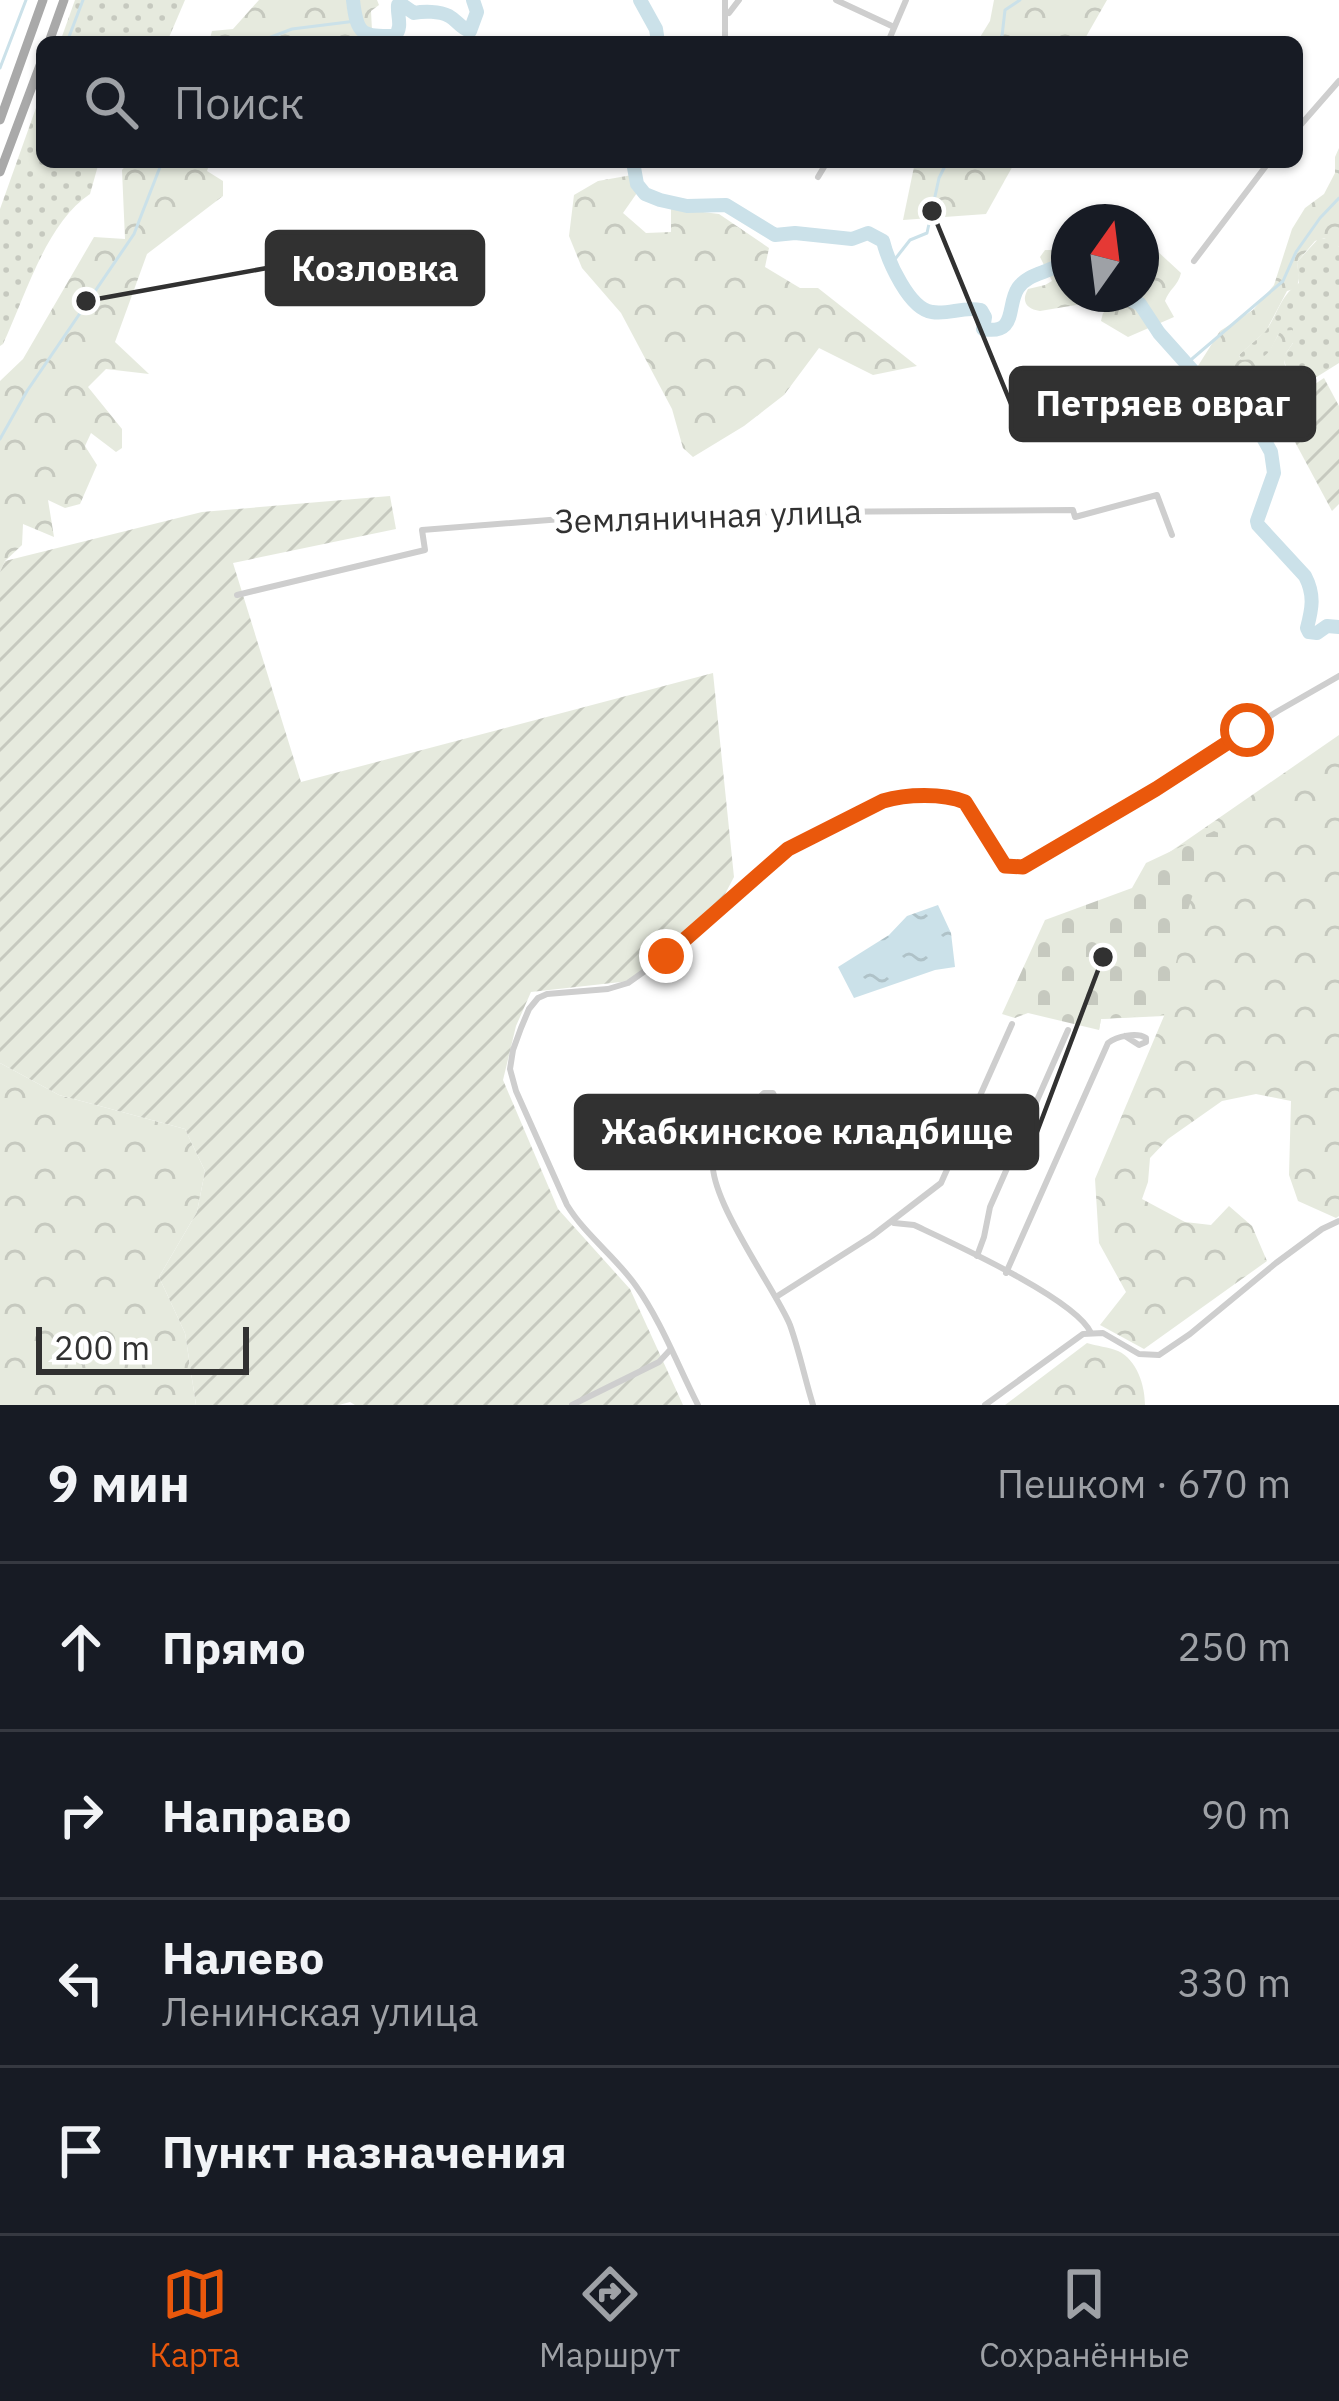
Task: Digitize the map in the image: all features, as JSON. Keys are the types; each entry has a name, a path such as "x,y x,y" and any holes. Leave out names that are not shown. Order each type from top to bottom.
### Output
{"main road":[{"path":"0,120 43,0"},
{"path":"51,36 64,0"},
{"path":"0,172 36,76"}],"street":[{"path":"725,0 725,36"},
{"path":"726,16 740,0"},
{"path":"836,0 894,27"},
{"path":"890,36 906,0"},
{"path":"1303,122 1339,81"},
{"path":"818,177 823,168"},
{"path":"1194,261 1264,168"},
{"name":"Земляничная улица","path":"237,595 425,550 422,530 638,513 1073,510 1076,517 1156,495 1172,535"},
{"path":"698,1405 634,1282 567,1205 512,1080 513,1050 538,998 608,988 645,974 775,859 846,818 895,797 965,802 1005,866 1023,867 1339,676"},
{"path":"776,1297 941,1183 1012,1024"},
{"path":"977,1256 990,1207 1068,1030"},
{"path":"1006,1273 1108,1043 1125,1036"},
{"path":"744,1125 741,1121 758,1099 773,1093 777,1101 768,1113 744,1125 713,1152 713,1173 735,1229 790,1325 813,1405"},
{"path":"905,1211 910,1225"},
{"path":"985,1405 1077,1336 1103,1333 1139,1354 1159,1354 1322,1229 1339,1221"},
{"path":"890,1222 910,1225 977,1256 1058,1300 1085,1320 1091,1333"},
{"path":"572,1405 659,1362 670,1351"}],"green space":[{"path":"75,0 185,0 170,36 62,36"},
{"path":"259,0 377,0 379,5 371,11 368,36 211,36 212,31 233,29"},
{"path":"994,0 1107,0 1086,36 981,36"},
{"path":"36,108 36,168 97,168 90,194 49,242 0,346 0,209"},
{"path":"1339,148 1339,247 1324,238 1315,241 1297,262 1297,288 1287,291 1266,331 1239,355 1241,360 1264,356 1281,331 1292,330 1296,333 1285,365 1288,373 1307,383 1280,397 1271,393 1269,383 1247,375 1231,375 1209,385 1196,369 1220,331 1253,310 1274,285 1292,229 1305,208 1324,194 1335,173"},
{"path":"208,168 223,181 223,196 147,254 115,342 149,374 106,369 88,387 122,429 122,448 116,452 91,433 85,446 97,465 80,504 65,508 48,500 54,537 23,524 22,545 0,572 0,381 23,359 94,237 125,239 122,170"},
{"path":"914,168 1012,168 986,214 903,220"},
{"path":"632,175 639,190 623,213 646,233 671,232 671,208 719,214 769,248 765,267 800,288 818,288 917,366 873,375 819,348 784,395 693,457 683,448 672,409 621,313 582,268 569,236 574,195 598,181"},
{"path":"1319,238 1330,239 1339,247 1339,363 1307,383 1288,373 1283,357 1293,343 1278,335 1261,359 1241,360 1239,355 1266,330 1299,283 1297,262"},
{"path":"1051,250 1051,279 1040,257"},
{"path":"1159,253 1181,273 1165,301 1174,317 1128,337 1101,321 1103,313 1159,312"},
{"path":"1051,282 1051,309 1028,306 1028,289"},
{"path":"1324,378 1339,406 1339,504 1332,511 1295,442 1288,402"},
{"path":"390,496 396,529 233,563 301,782 713,673 734,877 716,911 630,981 531,992 516,1026 503,1080 558,1209 630,1289 683,1405 196,1405 185,1333 159,1277 197,1212 205,1171 185,1129 59,1095 0,1063 0,572 5,561 202,512"},
{"path":"1339,735 1339,1216 1298,1201 1289,1175 1291,1101 1256,1094 1222,1101 1168,1139 1150,1158 1142,1199 1185,1222 1211,1225 1229,1206 1252,1226 1267,1261 1144,1349 1100,1325 1126,1292 1099,1243 1095,1179 1164,1016 1101,1019 1099,1030 1040,936 1139,900 1151,865"},
{"path":"1214,831 1230,838 1200,872 1164,1015 1101,1019 1099,1030 1028,1013 1015,1018 1002,1014 1045,920 1132,888 1146,863"},
{"path":"0,1063 59,1095 185,1129 205,1171 197,1212 159,1277 185,1333 196,1405 0,1405"},
{"path":"1087,1343 1118,1351 1130,1360 1141,1381 1145,1405 1005,1405"}],"water":[{"path":"938,905 951,933 955,967 854,998 838,967 889,935 907,916"}],"waterway":[{"path":"0,68 26,0"},
{"path":"69,36 83,0"},
{"path":"353,0 363,32 395,36 398,5 414,13 445,14 470,31 477,12 473,0"},
{"path":"640,0 657,36"},
{"path":"1002,36 1005,10 1020,0"},
{"path":"274,36 292,29 356,21"},
{"path":"0,439 27,391 134,234 160,168"},
{"path":"634,168 645,194 687,206 726,205 775,235 852,239 868,233 883,241 895,271 923,309 981,310 983,329 1002,328 1018,288 1051,269"},
{"path":"892,263 910,240 927,233 944,168"},
{"path":"1186,364 1283,281 1296,252 1339,198"},
{"path":"1145,312 1210,390 1225,397 1260,400 1266,406 1261,434 1271,452 1274,473 1258,525 1305,576 1311,596 1309,632 1339,627"}],"place":[{"name":"Петряев овраг","path":"932,211"},
{"name":"Козловка","path":"86,301"},
{"name":"Жабкинское кладбище","path":"1103,957"}],"route":[{"path":"666,956 788,849 883,801 895,797 965,802 1005,866 1023,867 1247,730"}]}
